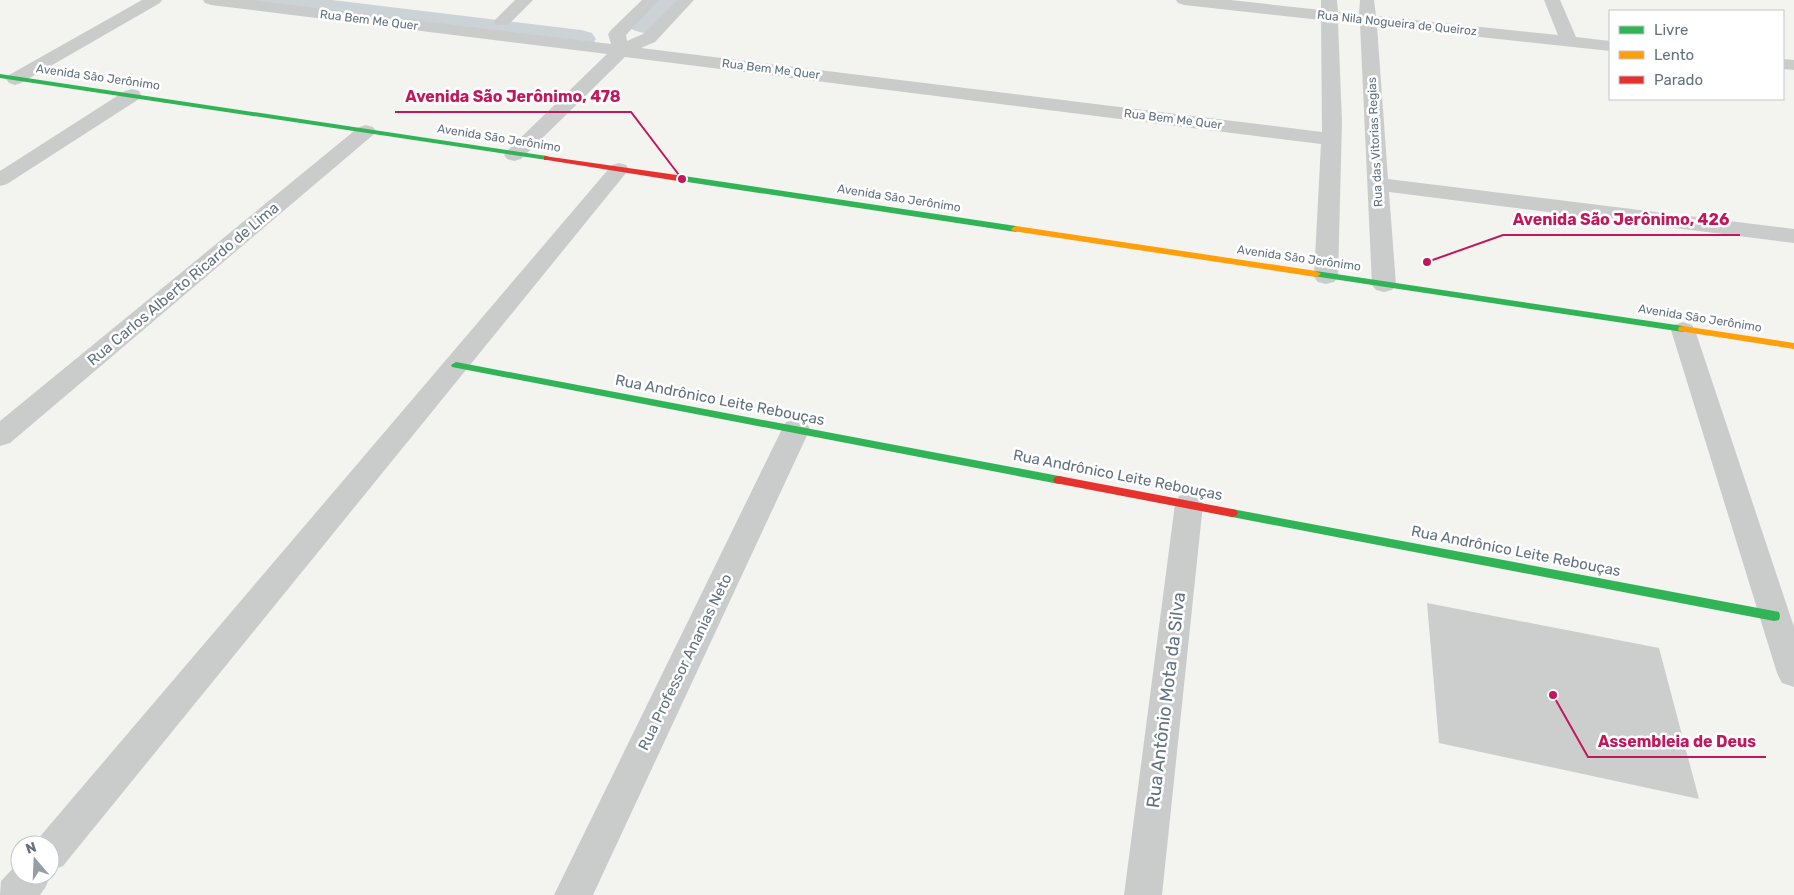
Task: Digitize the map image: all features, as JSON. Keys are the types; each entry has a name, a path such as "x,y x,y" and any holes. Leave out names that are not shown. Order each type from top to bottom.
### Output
{"street":[{"path":"8,78 154,0"},
{"name":"Rua Bem Me Quer","path":"211,0 619,42 1332,130"},
{"name":"Rua Bem Me Quer","path":"349,0 502,20 619,42 649,38 1164,101"},
{"path":"502,20 525,0"},
{"path":"514,155 619,42 651,0"},
{"path":"649,38 686,0"},
{"name":"Rua Nila Nogueira de Queiroz","path":"1184,0 1368,10 1609,46"},
{"path":"1552,0 1569,41"},
{"path":"1326,277 1332,130 1330,8"},
{"name":"Rua das Vitorias Regias","path":"1368,10 1384,285"},
{"name":"Avenida São Jerônimo","path":"8,78 132,95 514,155 619,169 1794,346"},
{"path":"0,180 132,95"},
{"path":"1312,119 1332,130"},
{"name":"Rua Carlos Alberto Ricardo de Lima","path":"0,436 366,131"},
{"path":"60,841 619,169"},
{"path":"1378,184 1794,236"},
{"path":"1683,330 1794,673"},
{"name":"Rua Andrônico Leite Rebouças","path":"456,365 1774,616"},
{"name":"Rua Professor Ananias Neto","path":"573,895 796,429"},
{"name":"Rua Antônio Mota da Silva","path":"1143,895 1189,504"},
{"path":"15,895 24,885"}],"building":[{"path":"1427,603 1659,648 1699,799 1439,743"}],"waterway":[{"path":"262,0 581,39"},
{"path":"643,24 667,0"}],"traffic: fast":[{"path":"0,76 547,158"},
{"path":"684,179 1016,229"},
{"path":"1316,274 1683,329"},
{"path":"456,365 1059,480"},
{"path":"1232,513 1774,616"}],"traffic: slow":[{"path":"1016,229 1316,274"},
{"path":"1683,329 1794,346"}],"traffic: jam":[{"path":"547,158 684,179"},
{"path":"1059,480 1232,513"}],"place":[{"name":"Avenida São Jerônimo, 478","path":"682,179"},
{"name":"Avenida São Jerônimo, 426","path":"1427,262"},
{"name":"Assembleia de Deus","path":"1553,695"}]}
